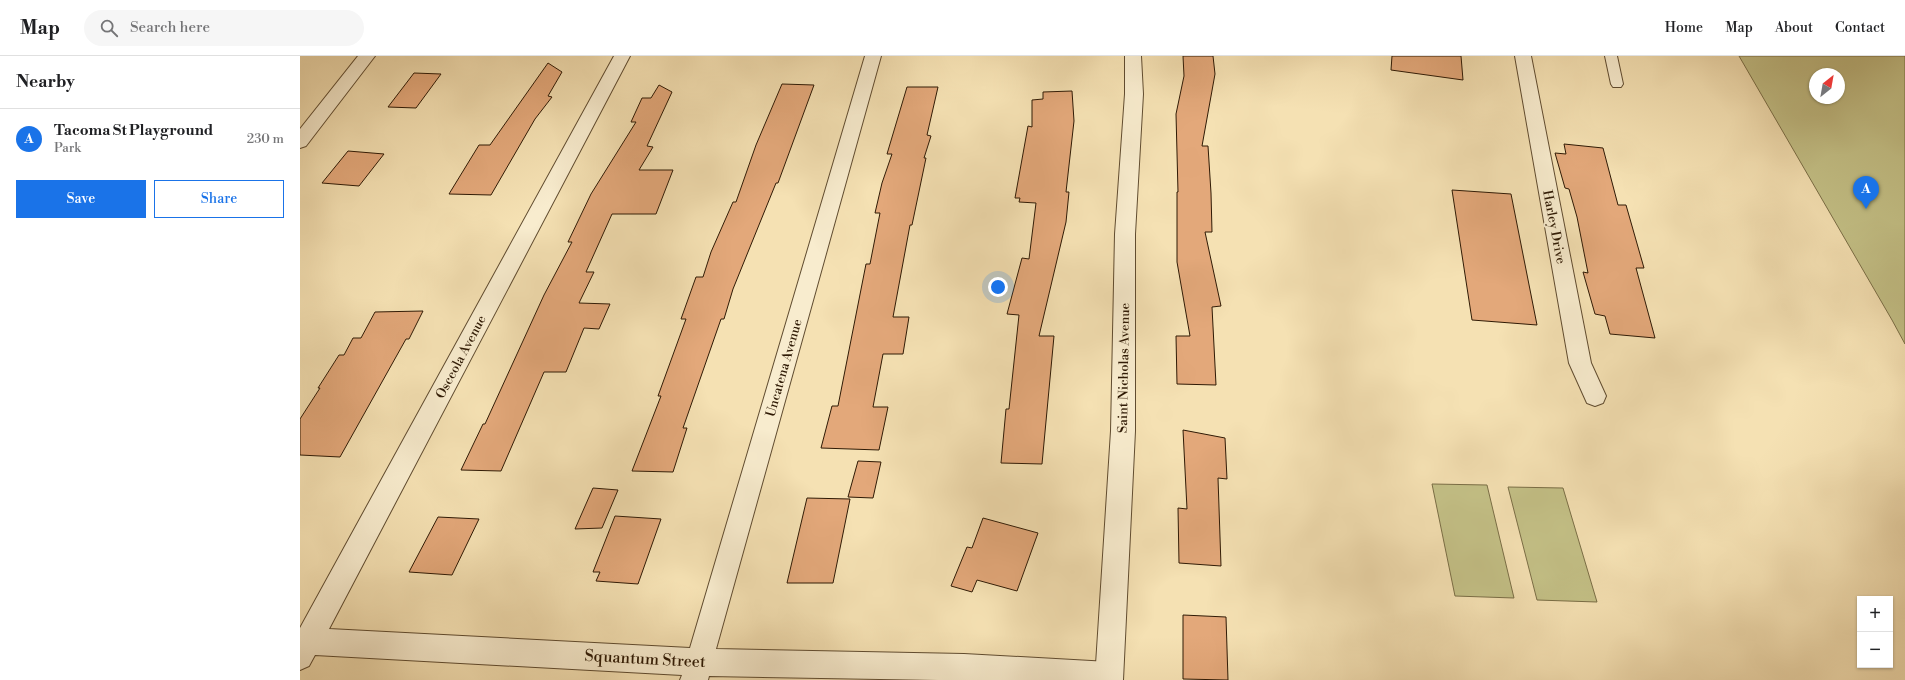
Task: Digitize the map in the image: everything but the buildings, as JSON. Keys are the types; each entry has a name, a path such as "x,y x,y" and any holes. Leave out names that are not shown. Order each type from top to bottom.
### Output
{"street":[{"path":"300,142 367,56"},
{"name":"Osceola Avenue","path":"303,646 622,56"},
{"name":"Uncatena Avenue","path":"697,671 873,56"},
{"name":"Saint Nicholas Avenue","path":"1109,678 1123,431 1125,234 1134,94 1134,56"},
{"name":"Harley Drive","path":"1523,56 1580,363 1595,396"},
{"name":"Squantum Street","path":"303,646 697,671 964,667 1109,678"}],"lane":[{"path":"1612,56 1617,84"}],"shaded area":[{"path":"1739,56 1905,56 1905,344 1892,320"},
{"path":"1432,484 1487,485 1514,598 1455,596"},
{"path":"1508,487 1563,488 1597,602 1537,600"}],"place":[{"name":"Tacoma St Playground","path":"1866,209"}]}
